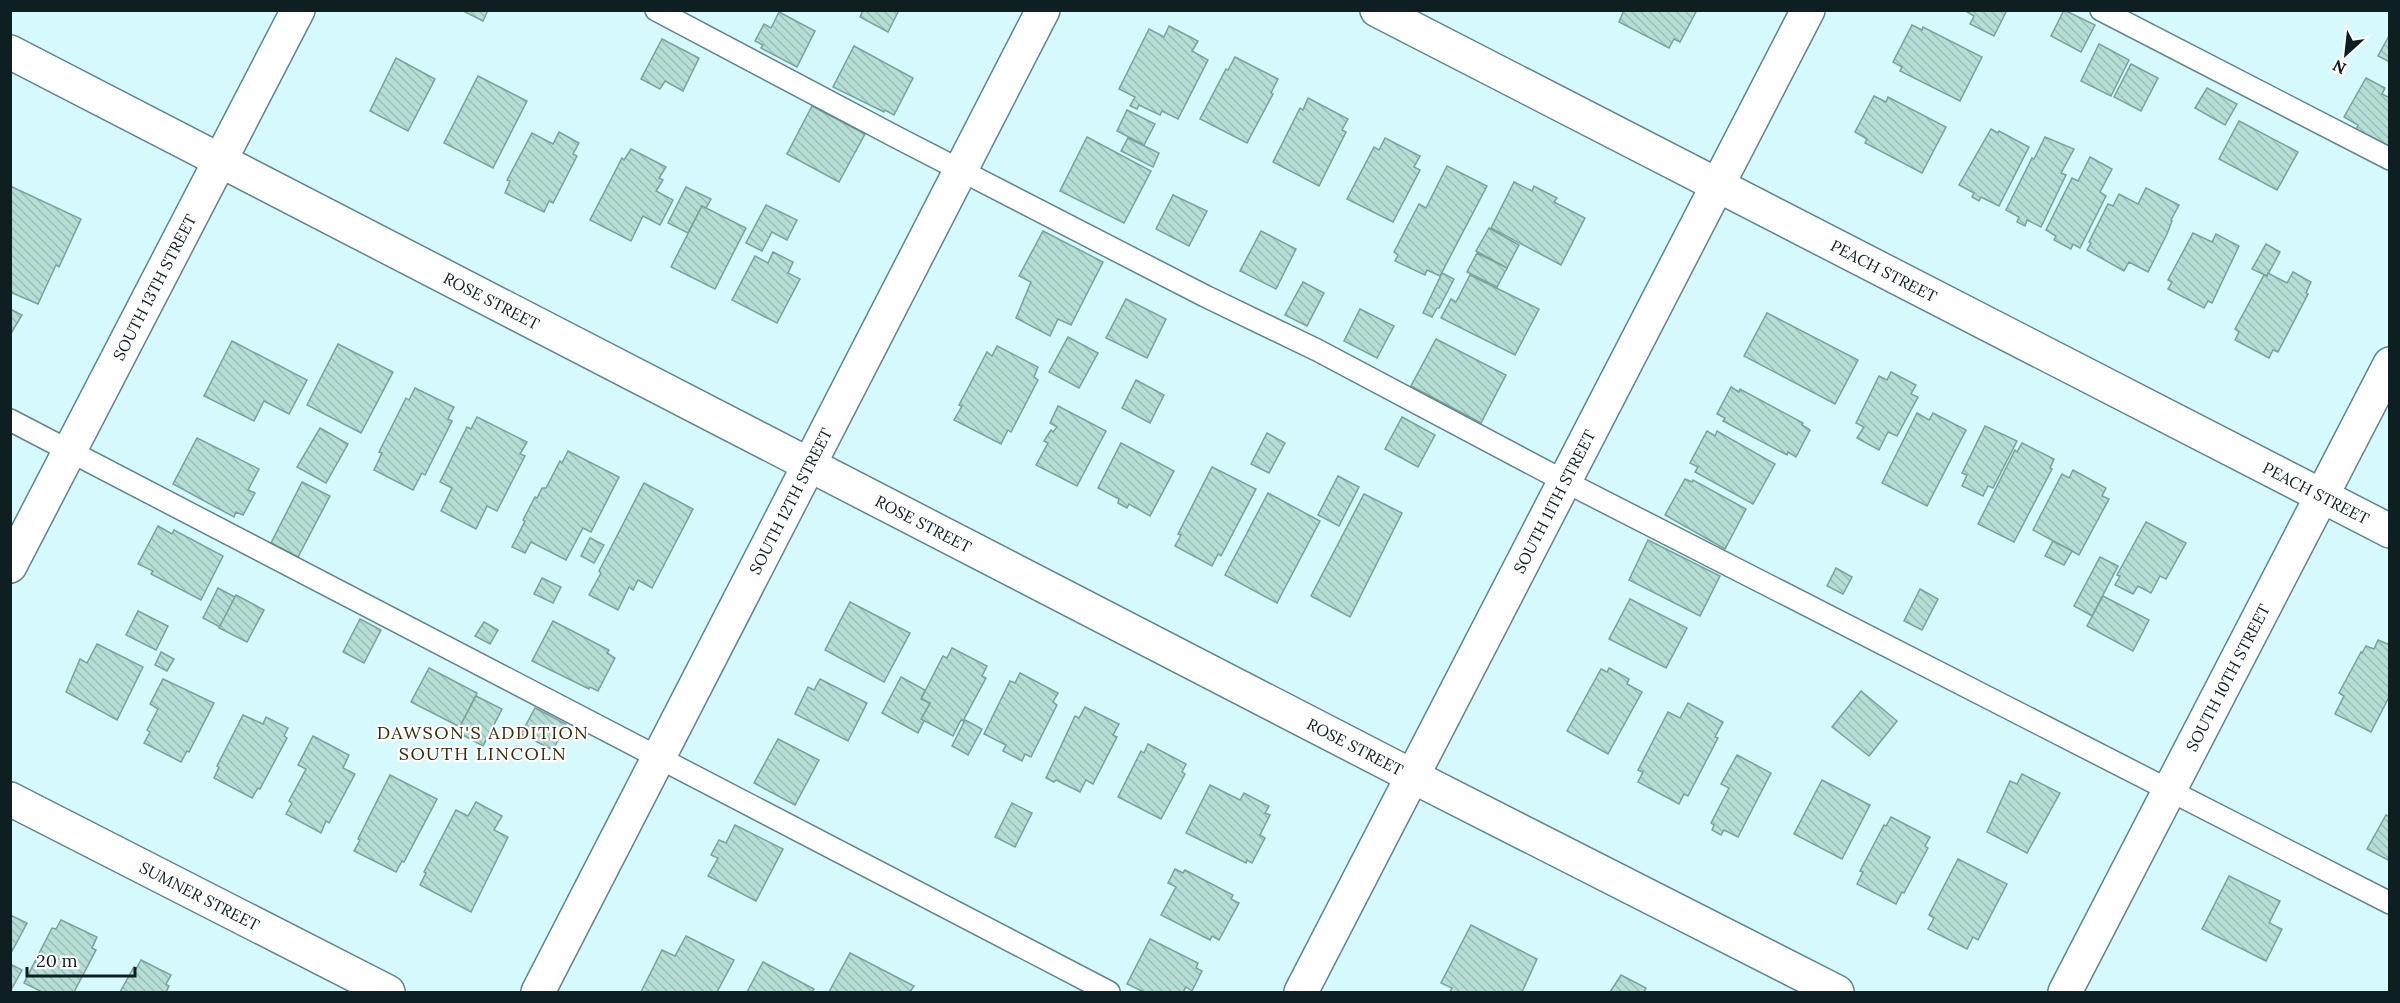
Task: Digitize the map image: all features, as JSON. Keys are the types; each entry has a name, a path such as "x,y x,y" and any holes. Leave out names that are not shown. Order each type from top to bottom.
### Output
{"street":[{"name":"SOUTH 13TH STREET","path":"10,566 298,10"},
{"name":"SOUTH 12TH STREET","path":"538,993 1043,10"},
{"name":"PEACH STREET","path":"1377,10 2390,531"},
{"name":"SOUTH 11TH STREET","path":"1301,993 1808,10"},
{"name":"ROSE STREET","path":"10,52 1412,776 1838,993"},
{"name":"SOUTH 10TH STREET","path":"2065,993 2390,364"},
{"name":"SUMNER STREET","path":"10,799 388,993"}],"lane":[{"path":"656,10 1205,296 1317,350 1564,481 2390,903"},
{"path":"2101,10 2390,159"},
{"path":"10,420 1109,993"}],"building":[{"path":"466,10 488,10 483,21 465,12"},
{"path":"863,10 899,10 888,32 860,17"},
{"path":"1624,10 1697,10 1680,42 1674,39 1669,48 1619,22"},
{"path":"1964,10 2007,10 1994,36 1970,24 1974,16"},
{"path":"2064,10 2095,25 2081,52 2051,36"},
{"path":"779,12 815,31 797,67 761,48 763,45 755,41 764,24 771,28"},
{"path":"1912,25 1922,30 1923,27 1982,57 1960,101 1900,71 1902,67 1893,62"},
{"path":"1169,26 1198,41 1192,51 1208,60 1178,119 1162,111 1160,115 1139,105 1137,109 1130,106 1135,97 1119,89 1149,29 1164,37"},
{"path":"2390,34 2390,62 2378,56"},
{"path":"662,39 699,58 683,91 665,81 660,89 641,79"},
{"path":"2099,44 2129,60 2111,96 2081,81"},
{"path":"854,46 913,78 894,115 833,87"},
{"path":"1235,57 1278,79 1271,93 1273,94 1247,143 1200,119 1226,69 1228,70"},
{"path":"396,58 435,79 408,131 370,111"},
{"path":"2131,64 2158,78 2141,111 2114,97"},
{"path":"478,76 527,101 493,168 444,143"},
{"path":"2366,78 2385,88 2382,94 2390,98 2390,149 2356,130 2358,125 2344,117"},
{"path":"2207,88 2237,104 2225,125 2195,108"},
{"path":"1874,96 1886,102 1888,97 1946,127 1922,173 1865,143 1867,139 1855,132"},
{"path":"1308,98 1348,119 1342,130 1346,132 1319,186 1273,162 1300,108 1303,110"},
{"path":"812,106 865,134 839,182 787,154"},
{"path":"1127,110 1155,124 1144,145 1117,131"},
{"path":"2239,121 2298,152 2277,190 2219,159"},
{"path":"1991,129 2029,147 1999,206 1981,197 1979,201 1972,197 1974,193 1959,185"},
{"path":"559,132 579,143 573,154 577,156 553,203 549,201 544,212 505,193 510,181 507,180 532,133 553,144"},
{"path":"1087,137 1151,171 1124,223 1060,191"},
{"path":"2045,137 2074,149 2061,173 2066,175 2041,227 2027,220 2025,226 2017,222 2019,217 2006,210"},
{"path":"1128,138 1159,153 1153,167 1121,151"},
{"path":"1385,138 1420,156 1414,167 1420,170 1393,222 1347,199 1374,147 1379,150"},
{"path":"631,149 666,167 659,178 663,180 656,191 673,200 660,225 643,216 631,241 590,220 622,158 624,160"},
{"path":"2090,157 2112,169 2100,192 2106,196 2080,248 2073,244 2071,249 2054,240 2056,236 2046,230 2072,178 2078,181"},
{"path":"1447,166 1487,186 1440,276 1427,270 1425,275 1395,261 1398,255 1394,252 1419,204 1426,208"},
{"path":"1514,182 1532,191 1534,186 1557,198 1554,202 1585,218 1561,265 1491,228"},
{"path":"10,186 81,219 59,267 56,265 38,304 10,292"},
{"path":"686,187 711,199 706,208 702,206 688,233 668,223"},
{"path":"2146,188 2179,205 2148,272 2129,262 2124,271 2087,250 2091,243 2089,242 2108,204 2113,206 2119,194 2138,204"},
{"path":"1173,195 1207,211 1189,246 1156,229"},
{"path":"766,205 797,220 787,240 772,232 762,251 746,243"},
{"path":"702,206 746,228 715,289 671,267"},
{"path":"1489,228 1519,245 1507,268 1476,251"},
{"path":"1043,231 1103,262 1071,325 1058,319 1050,336 1016,318 1031,282 1019,276"},
{"path":"1261,231 1296,249 1276,289 1240,271"},
{"path":"2193,233 2212,242 2216,234 2239,246 2212,303 2208,301 2204,308 2168,289 2172,282 2168,280"},
{"path":"2266,244 2280,252 2267,276 2252,269"},
{"path":"773,252 793,262 788,273 800,279 777,323 732,300 755,256 768,263"},
{"path":"1477,253 1507,268 1497,287 1467,272"},
{"path":"2293,272 2311,282 2306,293 2308,294 2278,352 2273,350 2269,358 2235,340 2239,332 2235,329 2264,275 2267,276 2268,273 2287,283"},
{"path":"1442,273 1454,279 1432,317 1423,313"},
{"path":"1470,275 1539,309 1515,355 1441,318 1451,299 1456,302"},
{"path":"1303,282 1324,293 1307,326 1285,315"},
{"path":"1126,299 1166,319 1147,358 1106,338"},
{"path":"10,309 22,315 10,335"},
{"path":"1360,309 1394,326 1377,358 1344,341"},
{"path":"1767,313 1858,360 1835,404 1744,356"},
{"path":"1068,337 1098,353 1079,388 1049,372"},
{"path":"1436,339 1506,375 1481,423 1411,386"},
{"path":"232,341 307,380 289,414 264,401 254,421 204,396"},
{"path":"338,344 393,372 361,433 307,405"},
{"path":"997,346 1038,367 1034,377 1038,380 1011,432 1008,430 1001,444 954,420 962,406 959,405 987,352 992,356"},
{"path":"1891,372 1916,385 1911,394 1918,397 1897,436 1888,432 1879,450 1857,438 1864,427 1856,423 1879,376 1887,380"},
{"path":"1136,380 1164,395 1150,423 1122,408"},
{"path":"1731,387 1739,392 1740,389 1803,423 1802,425 1810,430 1796,457 1788,452 1787,455 1723,421 1725,418 1717,414"},
{"path":"415,388 454,407 448,419 452,421 425,475 422,473 413,490 374,470 382,453 379,452 406,398 409,400"},
{"path":"1058,406 1106,431 1077,486 1036,465 1048,443 1044,441 1051,430 1053,432 1057,427 1050,423"},
{"path":"1917,413 1929,420 1933,413 1966,430 1927,506 1882,483"},
{"path":"477,417 527,442 520,454 525,456 497,511 487,506 476,529 441,511 452,488 440,482 467,427 471,429"},
{"path":"1402,417 1435,435 1418,467 1385,449"},
{"path":"1985,426 2017,441 1993,488 1988,486 1983,496 1962,486 1967,475 1962,473"},
{"path":"320,428 348,444 326,483 297,467"},
{"path":"1707,431 1715,436 1717,431 1775,464 1753,504 1695,472 1698,467 1690,463"},
{"path":"1267,433 1285,443 1269,473 1251,464"},
{"path":"197,438 259,469 248,490 255,493 243,515 236,512 234,517 173,484"},
{"path":"1121,443 1174,471 1150,516 1129,504 1127,508 1118,503 1119,499 1098,488"},
{"path":"2022,443 2054,459 2050,468 2052,469 2014,542 1978,524 2015,450 2017,452"},
{"path":"568,451 619,477 591,532 583,528 566,560 531,542 525,553 512,547 535,497 537,498 542,488 546,488"},
{"path":"1212,467 1256,489 1221,556 1218,554 1212,566 1175,546 1181,535 1178,534"},
{"path":"2073,470 2106,488 2102,496 2109,499 2079,555 2033,530 2062,474 2069,478"},
{"path":"1338,476 1359,487 1339,526 1318,515"},
{"path":"1685,479 1692,482 1693,480 1746,509 1725,549 1665,515"},
{"path":"302,482 330,496 298,557 271,543"},
{"path":"644,483 693,509 652,588 638,580 633,590 629,587 618,610 589,595"},
{"path":"1268,493 1320,521 1277,603 1225,575"},
{"path":"1364,494 1402,513 1350,617 1311,596"},
{"path":"2146,522 2186,543 2166,579 2160,576 2151,593 2138,586 2133,594 2115,585 2120,576 2117,575"},
{"path":"158,526 172,534 174,530 223,556 201,600 151,574 153,571 138,564"},
{"path":"590,538 604,545 594,563 581,556"},
{"path":"1648,540 1720,576 1700,616 1629,580"},
{"path":"2053,541 2072,551 2064,565 2045,556"},
{"path":"2100,557 2118,566 2092,616 2074,606"},
{"path":"1836,568 1852,577 1843,594 1827,586"},
{"path":"542,578 561,587 553,603 534,594"},
{"path":"218,588 235,597 220,627 203,618"},
{"path":"1920,589 1938,599 1922,630 1904,621"},
{"path":"236,595 264,610 247,642 219,628"},
{"path":"2103,596 2149,620 2133,651 2087,626"},
{"path":"1630,599 1687,628 1666,668 1609,639"},
{"path":"850,602 910,633 884,682 825,650"},
{"path":"138,611 168,626 156,650 126,635"},
{"path":"360,619 381,630 364,663 343,652"},
{"path":"553,621 609,650 607,653 615,658 598,691 590,687 589,689 532,661"},
{"path":"484,622 498,630 490,644 475,636"},
{"path":"2378,640 2390,645 2390,695 2371,732 2335,714 2344,696 2339,693 2361,652 2366,646 2374,649"},
{"path":"97,644 143,667 117,720 66,692 80,659 87,663"},
{"path":"952,648 987,666 982,676 986,678 953,736 921,719 930,703 921,699 943,656 947,658"},
{"path":"161,652 174,659 167,671 155,665"},
{"path":"429,668 477,693 460,727 411,702"},
{"path":"1609,668 1629,679 1627,684 1642,692 1608,754 1567,731 1601,669 1607,672"},
{"path":"1020,673 1058,693 1053,702 1057,705 1031,757 1025,754 1022,761 1003,751 1006,745 984,734 1010,681 1015,683"},
{"path":"901,677 925,690 921,699 930,703 921,719 924,721 918,733 882,713"},
{"path":"163,679 214,703 189,752 187,751 181,762 144,743 150,732 147,730 158,709 150,704"},
{"path":"820,679 867,703 848,741 795,714 808,687 814,690"},
{"path":"1861,691 1897,721 1869,756 1832,727"},
{"path":"476,696 502,709 483,746 457,732"},
{"path":"1688,703 1723,722 1715,737 1718,738 1688,796 1684,794 1679,804 1638,782 1643,772 1638,770 1668,712 1680,718"},
{"path":"1085,707 1119,724 1113,735 1117,737 1093,784 1086,780 1080,792 1056,780 1054,782 1046,778 1075,716 1079,718"},
{"path":"535,708 566,724 553,750 521,734"},
{"path":"243,715 263,724 266,717 288,728 284,736 287,738 260,789 258,788 252,798 214,778 219,767 217,766"},
{"path":"965,720 982,729 968,755 952,746"},
{"path":"313,736 349,755 343,768 355,774 329,823 326,821 321,833 286,814 292,803 289,801 306,769 298,765"},
{"path":"778,739 819,760 795,805 754,783"},
{"path":"1148,744 1186,764 1182,772 1185,774 1161,819 1118,797 1141,751 1144,753"},
{"path":"1737,755 1771,773 1738,837 1724,830 1721,835 1712,830 1714,825 1711,823 1729,788 1721,784"},
{"path":"2022,774 2060,793 2027,853 1987,832 2010,781 2017,784"},
{"path":"390,775 437,799 404,862 402,861 396,872 354,851"},
{"path":"1822,780 1870,805 1842,859 1794,834"},
{"path":"1210,785 1240,800 1244,793 1269,806 1265,813 1270,815 1260,835 1265,838 1252,863 1247,860 1246,863 1186,833"},
{"path":"476,802 502,816 494,830 508,837 471,912 420,885 426,873 424,872 456,810 468,816"},
{"path":"1012,803 1032,813 1015,847 995,837"},
{"path":"2386,815 2390,817 2390,861 2367,849"},
{"path":"1891,817 1930,837 1925,846 1928,848 1896,904 1857,884 1863,872 1860,871 1884,825 1886,826"},
{"path":"735,825 783,849 756,901 708,876 718,858 711,855 719,840 726,843"},
{"path":"1958,859 2007,884 1978,940 1973,937 1967,949 1928,929 1934,918 1929,915"},
{"path":"1175,869 1183,873 1185,870 1233,895 1231,899 1239,903 1219,940 1212,936 1210,940 1161,915 1176,887 1168,883"},
{"path":"2229,876 2280,901 2269,923 2282,929 2266,961 2202,929"},
{"path":"10,915 27,923 10,955"},
{"path":"61,920 97,937 92,948 96,950 74,992 42,992 24,983 52,928 56,929"},
{"path":"1471,925 1537,959 1522,992 1450,992 1452,988 1441,983"},
{"path":"686,936 734,960 717,992 641,992 662,950 675,956"},
{"path":"1150,939 1198,963 1196,968 1202,971 1192,991 1186,987 1183,992 1144,992 1127,984"},
{"path":"850,953 914,986 910,992 829,992"},
{"path":"141,960 171,975 166,984 169,986 166,992 120,992 134,967 136,969"},
{"path":"763,962 814,989 812,992 747,992"},
{"path":"10,964 22,970 10,992"},
{"path":"1621,975 1646,988 1644,992 1610,992"}],"district":[{"name":"DAWSON'S ADDITION SOUTH LINCOLN","path":"483,743"}]}
